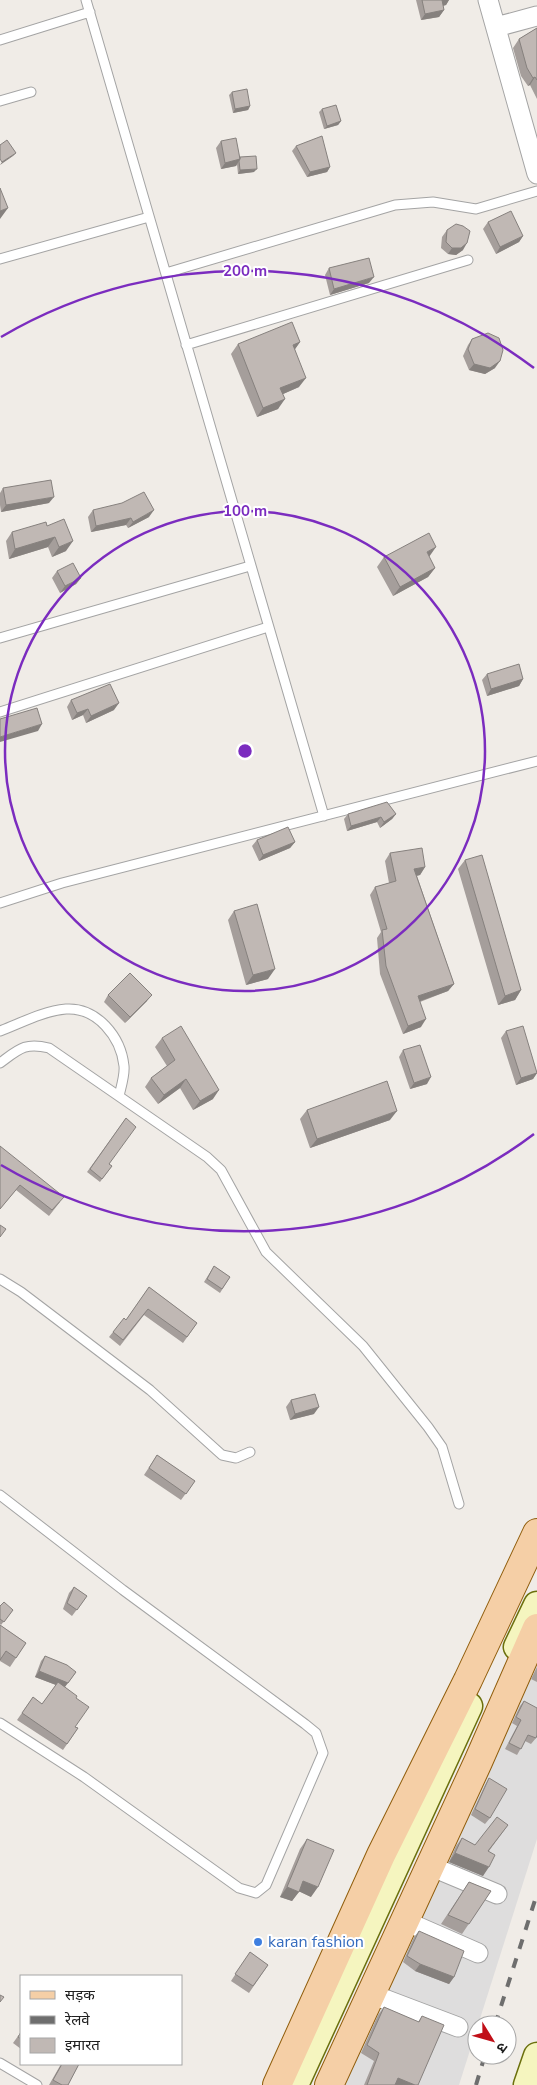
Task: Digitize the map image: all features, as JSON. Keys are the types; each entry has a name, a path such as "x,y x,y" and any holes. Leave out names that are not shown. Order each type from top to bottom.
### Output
{"main road":[{"path":"277,2085 381,1855 468,1680 537,1533"},
{"path":"329,2085 537,1628"}],"street":[{"path":"488,0 537,174"},
{"path":"496,27 537,16"},
{"path":"295,2085 490,1661 537,1565"},
{"path":"315,2085 482,1719 537,1605"},
{"path":"430,1866 497,1894"},
{"path":"405,1921 478,1953"},
{"path":"371,1994 458,2027"},
{"path":"527,2085 537,2056"}],"lane":[{"path":"86,0 324,816"},
{"path":"0,40 90,12"},
{"path":"0,101 31,92"},
{"path":"166,274 395,205 433,202 476,209 537,191"},
{"path":"0,259 149,217"},
{"path":"186,346 468,260"},
{"path":"0,638 250,566"},
{"path":"0,712 268,627"},
{"path":"0,903 62,883 537,762"},
{"path":"0,1031 48,1012 67,1009 84,1010 102,1021 113,1035 122,1052 124,1068 119,1096"},
{"path":"0,1063 21,1047 36,1045 49,1048 207,1157 221,1170 266,1252 363,1346 428,1427 442,1447 459,1504"},
{"path":"0,1278 143,1384 222,1454 236,1458 250,1452"},
{"path":"0,1495 123,1590 305,1724 316,1733 323,1753 266,1885 256,1893 240,1888 84,1777 0,1723"},
{"path":"0,2063 37,2085"}],"shaded area":[{"path":"537,1622 537,1839 481,2015 467,2015 467,2060 459,2085 324,2085"}],"building":[{"path":"422,0 442,0 444,10 425,14"},
{"path":"537,28 537,80 535,77 533,78 527,68 519,39"},
{"path":"247,89 250,106 235,109 232,92"},
{"path":"336,105 341,121 327,126 322,109"},
{"path":"322,136 330,167 310,172 296,146"},
{"path":"236,138 240,159 225,163 221,141"},
{"path":"7,140 16,153 2,162 0,159 0,145"},
{"path":"256,156 257,169 240,170 240,157"},
{"path":"0,188 8,208 0,211"},
{"path":"511,211 523,236 500,247 488,222"},
{"path":"456,224 470,231 467,243 461,248 452,248 446,242 447,230"},
{"path":"369,258 374,277 334,289 329,268"},
{"path":"292,322 300,342 293,345 306,378 280,388 285,399 263,408 238,344"},
{"path":"488,333 499,338 503,350 500,361 490,368 474,364 468,349 472,339"},
{"path":"51,480 54,497 6,505 3,488"},
{"path":"144,492 154,510 133,522 131,518 96,526 93,510 122,503"},
{"path":"64,519 73,541 59,547 55,537 15,549 12,532 46,522 47,526"},
{"path":"429,533 436,547 427,552 435,568 400,587 384,557"},
{"path":"73,563 81,578 65,586 57,571"},
{"path":"519,664 523,679 491,689 487,674"},
{"path":"110,684 119,703 91,716 88,709 77,713 71,700"},
{"path":"37,708 42,724 0,737 0,719"},
{"path":"387,802 396,814 384,822 381,817 351,826 348,814"},
{"path":"288,827 295,842 263,855 257,840"},
{"path":"422,848 425,867 414,869 454,984 418,996 426,1019 408,1026 386,966 382,930 387,929 375,887 396,881 390,853"},
{"path":"482,855 521,990 505,996 465,860"},
{"path":"257,904 275,969 253,975 234,911"},
{"path":"130,973 152,995 130,1017 108,995"},
{"path":"181,1026 219,1090 200,1101 186,1079 164,1095 151,1078 175,1060 162,1038"},
{"path":"523,1026 537,1073 521,1078 506,1031"},
{"path":"420,1045 431,1077 414,1083 403,1050"},
{"path":"387,1081 397,1111 317,1139 307,1110"},
{"path":"126,1118 136,1127 109,1164 112,1166 102,1179 90,1169"},
{"path":"0,1146 64,1197 52,1210 20,1185 0,1209"},
{"path":"0,1225 6,1229 0,1237"},
{"path":"214,1266 230,1277 222,1289 207,1279"},
{"path":"149,1287 197,1323 187,1337 148,1309 123,1340 113,1332 124,1318 126,1320"},
{"path":"315,1394 319,1407 295,1414 291,1400"},
{"path":"157,1455 195,1481 186,1494 149,1468"},
{"path":"74,1587 87,1596 77,1610 67,1603"},
{"path":"4,1602 13,1610 4,1622 0,1619 0,1606"},
{"path":"0,1625 26,1643 16,1658 6,1651 0,1660"},
{"path":"45,1656 67,1665 76,1672 68,1683 39,1671"},
{"path":"58,1682 89,1707 75,1727 78,1728 67,1744 22,1713 33,1697 42,1704"},
{"path":"524,1701 537,1708 537,1735 536,1738 528,1735 521,1749 509,1743 521,1720 516,1717"},
{"path":"489,1778 507,1789 490,1818 475,1809"},
{"path":"497,1817 508,1825 488,1851 495,1855 489,1867 455,1853 462,1838 475,1845"},
{"path":"307,1839 334,1850 318,1887 303,1881 299,1892 287,1887"},
{"path":"469,1882 491,1891 469,1924 448,1915"},
{"path":"419,1931 464,1951 454,1977 420,1964 407,1956"},
{"path":"250,1952 268,1965 253,1986 235,1974"},
{"path":"384,2007 419,2022 422,2016 444,2025 418,2085 398,2078 395,2085 367,2085 379,2053 367,2045"},
{"path":"61,2065 78,2065 68,2085 62,2085 53,2080"}],"railway":[{"path":"498,2015 537,1894"},
{"path":"476,2085 482,2065"}],"place":[{"name":"karan fashion","path":"258,1942"}]}
